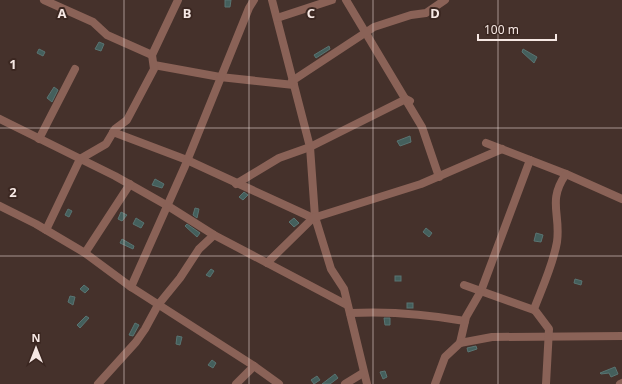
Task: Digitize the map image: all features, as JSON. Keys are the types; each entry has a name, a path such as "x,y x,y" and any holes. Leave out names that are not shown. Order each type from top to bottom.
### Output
{"street":[{"path":"44,0 93,22 107,35 152,55"},
{"path":"46,230 80,159 106,144 113,132 127,120 154,65 152,55 178,0"},
{"path":"131,287 168,206 220,77 249,8 254,0"},
{"path":"272,0 310,147 314,218 331,269 344,289 363,374 367,384"},
{"path":"277,18 332,0"},
{"path":"346,0 408,100 422,127 439,177"},
{"path":"154,65 220,77 293,83 365,32 387,22 426,13 445,0"},
{"path":"39,139 75,69"},
{"path":"236,184 279,158 310,147 408,100"},
{"path":"0,119 130,184 214,235 348,309 410,313 465,321"},
{"path":"113,132 187,160 236,184 314,218"},
{"path":"486,143 566,174 622,199"},
{"path":"267,263 314,218 439,177 502,149"},
{"path":"460,343 465,321 481,291 530,160"},
{"path":"534,310 556,244 555,198 559,184 566,174"},
{"path":"85,253 130,184"},
{"path":"0,206 46,230 85,253 131,287 254,366 278,384"},
{"path":"98,384 136,342 158,305 180,278 199,249 214,235"},
{"path":"464,285 534,310 548,328 546,384"},
{"path":"435,384 445,357 460,343 492,337 622,336"},
{"path":"236,384 254,366"},
{"path":"345,384 363,374"}],"building":[{"path":"225,0 231,0 230,7 225,7"},
{"path":"99,42 104,44 101,51 95,49"},
{"path":"329,46 330,49 316,58 314,55"},
{"path":"39,49 45,52 43,56 37,53"},
{"path":"523,49 537,57 534,63 522,52"},
{"path":"54,87 58,90 52,102 47,98"},
{"path":"410,136 411,142 400,146 397,141"},
{"path":"155,179 164,184 162,188 152,185"},
{"path":"244,192 248,195 243,200 239,197"},
{"path":"195,208 199,209 197,218 193,215"},
{"path":"68,209 72,211 69,217 65,215"},
{"path":"121,212 127,215 122,221 118,219"},
{"path":"136,218 144,223 141,228 133,224"},
{"path":"294,218 299,223 294,227 289,222"},
{"path":"187,224 200,233 197,237 185,226"},
{"path":"426,228 432,233 429,237 423,232"},
{"path":"536,233 543,235 541,242 534,241"},
{"path":"122,239 134,246 133,249 120,243"},
{"path":"211,269 214,271 210,277 206,275"},
{"path":"395,276 401,276 401,281 395,281"},
{"path":"575,279 582,281 581,285 574,283"},
{"path":"84,285 89,289 85,293 80,289"},
{"path":"70,296 75,297 73,305 68,302"},
{"path":"407,303 413,303 413,308 407,308"},
{"path":"86,316 89,318 80,328 77,325"},
{"path":"384,318 390,318 390,325 385,325"},
{"path":"135,323 139,325 133,336 129,335"},
{"path":"177,336 182,337 180,345 176,344"},
{"path":"476,346 477,349 468,352 467,348"},
{"path":"212,360 216,363 213,368 208,365"},
{"path":"615,367 618,374 611,377 609,373 600,373"},
{"path":"385,371 387,377 383,379 380,372"},
{"path":"335,374 338,378 330,384 322,384"},
{"path":"317,376 320,380 314,384 311,380"}]}
